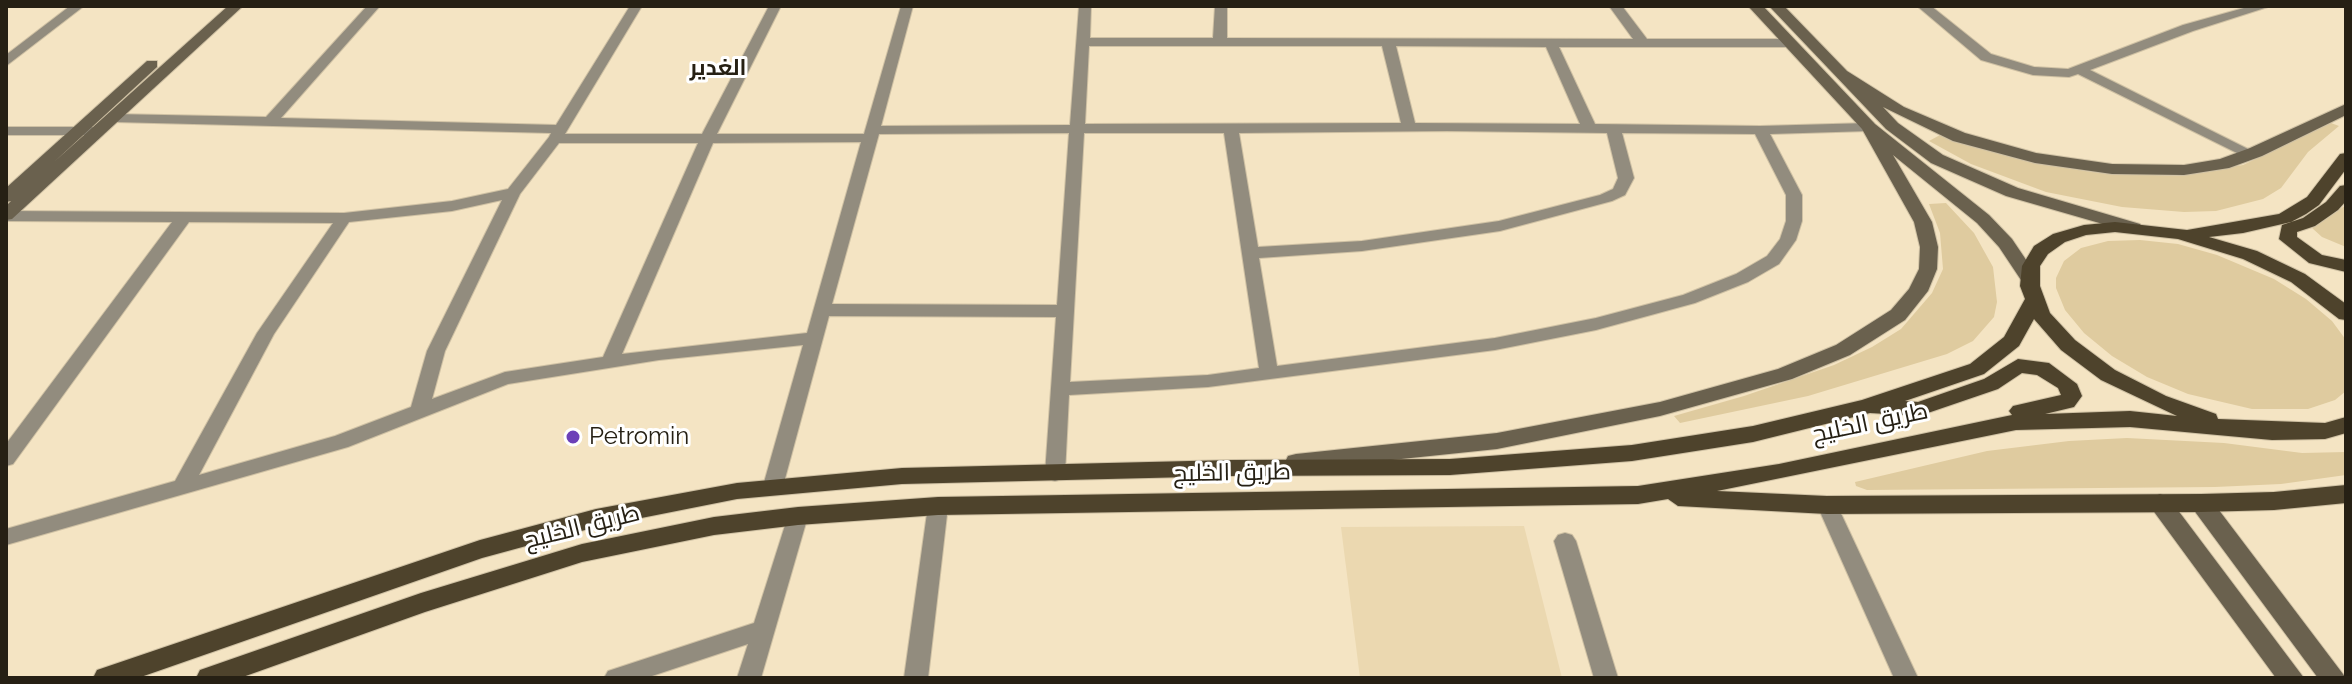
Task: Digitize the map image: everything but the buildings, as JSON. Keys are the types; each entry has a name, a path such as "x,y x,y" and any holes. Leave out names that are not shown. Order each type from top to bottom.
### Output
{"main road":[{"path":"6,197 218,6"},
{"path":"6,216 236,6"},
{"path":"1755,6 1869,127 1983,219 2006,243 2032,289 2041,315 2068,345 2108,375 2159,401 2201,416 2272,432 2325,431 2346,425"},
{"path":"1776,6 1903,135 1957,169 2026,197 2134,228"},
{"path":"1840,73 1898,110 1959,137 2035,158 2141,171 2202,168 2250,154 2346,109"},
{"path":"1231,468 1497,441 1591,424 1729,391 1785,374 1843,350 1898,315 1918,291 1928,269 1929,247 1923,222 1869,127"},
{"path":"2180,234 2243,228 2285,218 2313,201 2346,158"},
{"path":"2346,190 2332,206 2309,222 2288,229 2288,239 2316,259 2346,266"},
{"name":"طريق الخليج","path":"106,678 430,564 526,535 689,499 773,486 902,476 1231,468 1450,467 1632,453 1753,434 1865,407 1977,369 2012,341 2032,289 2031,266 2041,250 2059,238 2084,230 2134,228 2180,234"},
{"path":"2180,234 2250,255 2298,278 2346,314"},
{"path":"1865,407 1919,409 1991,384 2018,366 2028,365 2055,374 2067,384 2072,396 2067,402 1938,429 1897,445"},
{"name":"طريق الخليج","path":"209,678 434,598 568,557 714,526 798,516 938,506 1638,495 1779,472 2016,422 2063,419 2130,419 2272,432"},
{"path":"1638,495 1827,505 2201,503 2274,501 2346,494"},
{"path":"2160,503 2291,678"},
{"path":"2201,503 2335,671"}],"street":[{"path":"6,62 78,6"},
{"path":"271,120 374,6"},
{"path":"420,409 436,351 513,193 557,134 636,6"},
{"path":"610,361 708,137 775,6"},
{"path":"773,486 907,6"},
{"path":"1055,474 1085,6"},
{"path":"1220,42 1221,6"},
{"path":"1615,6 1643,43"},
{"path":"1926,7 1986,57 2033,71 2069,73 2239,9 2265,6"},
{"path":"1082,42 1790,43"},
{"path":"1388,42 1409,127"},
{"path":"1551,43 1589,128"},
{"path":"2080,70 2250,154"},
{"path":"114,118 271,120 557,134 708,137 1077,128 1760,130 1869,127"},
{"path":"1231,128 1269,373"},
{"path":"1251,253 1362,246 1500,226 1606,198 1619,192 1626,178 1613,128"},
{"path":"1061,389 1208,381 1495,344 1596,324 1689,299 1742,278 1773,260 1788,240 1794,221 1794,195 1760,130"},
{"path":"6,131 99,131"},
{"path":"6,216 344,218 439,208 513,193"},
{"path":"6,459 184,217"},
{"path":"182,487 266,333 344,218"},
{"path":"822,310 1066,311"},
{"path":"6,537 341,442 505,378 610,361 814,338"},
{"path":"1827,505 1906,678"},
{"path":"916,678 938,506"},
{"path":"749,678 798,516"},
{"path":"1565,541 1606,678"},
{"path":"625,677 765,629"}],"shaded area":[{"path":"2331,123 2339,126 2308,152 2281,188 2263,199 2216,211 2122,207 2046,192 1971,164 1929,141 1940,135 2018,159 2091,172 2176,176 2243,165"},
{"path":"1946,203 1974,233 1993,267 1997,302 1994,317 1973,341 1947,354 1808,396 1680,423 1674,416 1834,365 1901,329 1932,293 1943,269 1940,233 1929,204"},
{"path":"2346,205 2346,247 2322,237 2312,228"},
{"path":"2108,241 2178,244 2217,255 2274,279 2306,299 2332,321 2346,340 2346,391 2335,400 2308,409 2252,409 2188,394 2147,377 2112,356 2084,333 2065,310 2056,288 2056,278 2064,261 2081,248"},
{"path":"2127,438 2224,443 2302,453 2346,452 2346,475 2281,484 2215,487 1867,490 1856,486 1855,482 1987,451"},
{"path":"1524,526 1562,678 1360,678 1341,527"}],"place":[{"name":"Petromin","path":"573,437"}],"district":[{"name":"الغدير","path":"718,68"}]}
